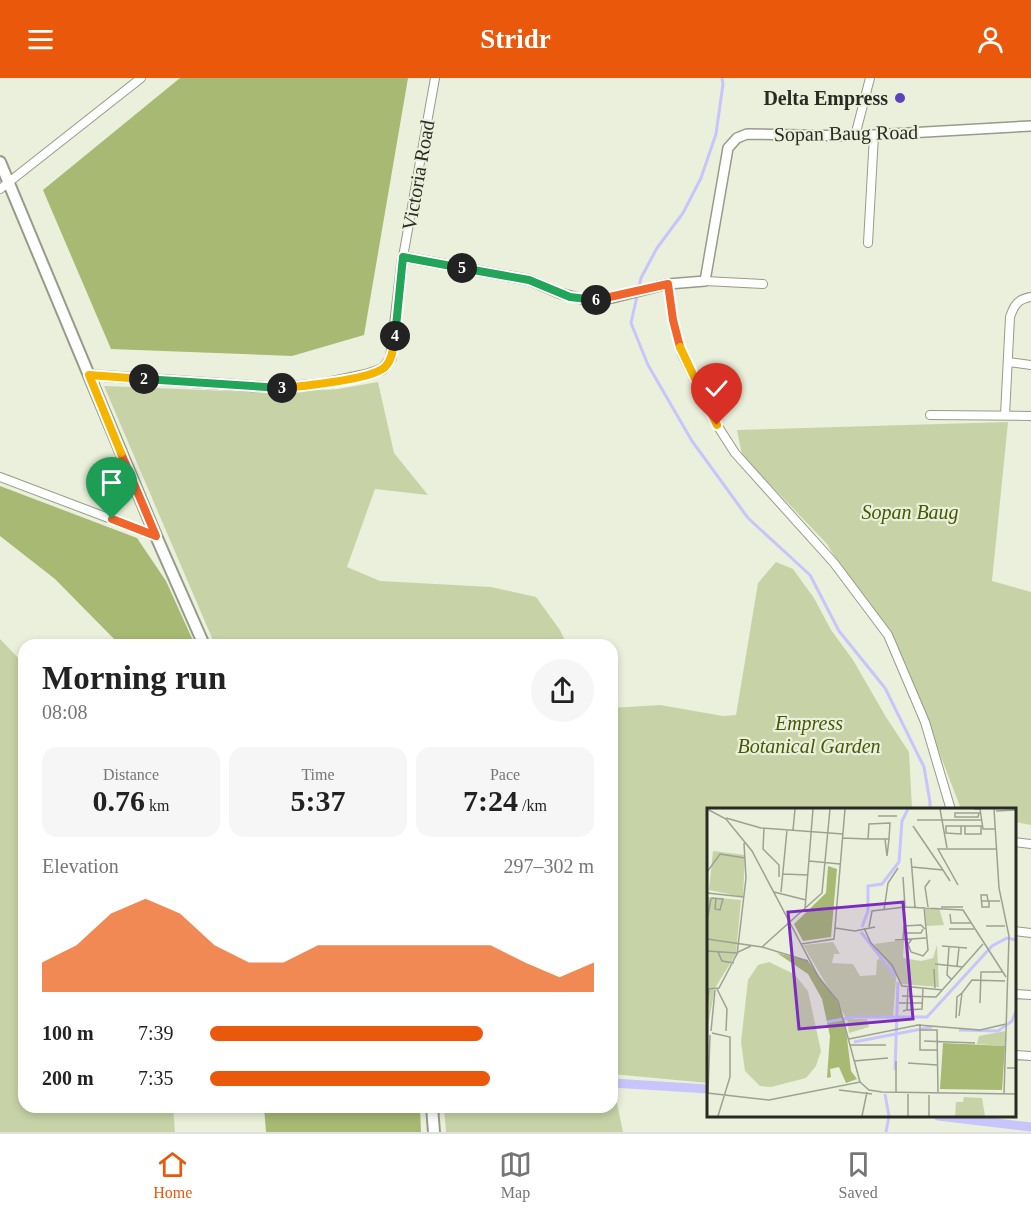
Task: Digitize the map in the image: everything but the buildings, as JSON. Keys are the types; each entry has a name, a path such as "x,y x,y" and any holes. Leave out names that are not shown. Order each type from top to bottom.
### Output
{"main road":[{"path":"0,162 4,186 89,375 201,639"},
{"path":"432,1113 434,1132"}],"street":[{"path":"4,186 141,78"},
{"name":"Victoria Road","path":"89,375 280,388 321,384 383,369 391,358 393,347 403,257 435,78"},
{"path":"855,136 870,78"},
{"name":"Sopan Baug Road","path":"705,280 728,148 747,134 855,136 1031,126"},
{"path":"868,243 874,135"},
{"path":"403,257 529,280 578,299 612,298 668,284 705,280 763,284"},
{"path":"668,284 673,320 682,354 726,440 834,563 888,635 926,722 950,808"},
{"path":"1005,415 1010,317 1014,305 1022,299 1031,297"},
{"path":"1008,362 1031,365"},
{"path":"930,415 1031,416"},
{"path":"0,477 156,536"},
{"path":"1016,842 1031,844"},
{"path":"1016,931 1031,933"},
{"path":"1016,994 1031,995"},
{"path":"1016,1054 1031,1056"}],"green space":[{"path":"180,78 408,78 364,335 292,356 111,349 43,190"},
{"path":"378,382 394,453 428,495 375,489 347,567 380,581 491,587 536,597 564,639 212,639 104,386 280,393 338,389"},
{"name":"Sopan Baug","path":"1008,422 992,581 1031,592 1031,825 1016,822 1016,808 961,808 924,713 887,630 848,579 827,544 742,455 737,430"},
{"path":"0,486 137,538 166,581 192,639 114,639 55,579 0,536"},
{"name":"Empress Botanical Garden","path":"776,562 793,569 814,598 831,630 853,660 909,752 912,808 707,808 707,1083 618,1075 618,708 660,705 723,716 736,715 758,583"},
{"path":"0,639 18,658 18,1113 173,1113 175,1132 0,1132"},
{"path":"618,1108 623,1132 446,1132 444,1113 618,1113"},
{"path":"264,1113 420,1113 421,1132 266,1132"}],"waterway":[{"path":"722,78 716,134 701,178 683,213 657,248 641,278 631,323 648,365 692,441 748,518 810,575 839,631 885,688 924,767 930,808"},
{"path":"618,1083 707,1089"},
{"path":"886,1132 889,1117"},
{"path":"946,1117 1031,1127"}],"place":[{"name":"Delta Empress","path":"900,98"}],"route":[{"path":"112,519 156,536 89,375 280,388 321,384 383,369 391,358 393,347 403,257 529,280 570,297 585,300 612,298 668,284 673,320 682,354 717,425"}]}
